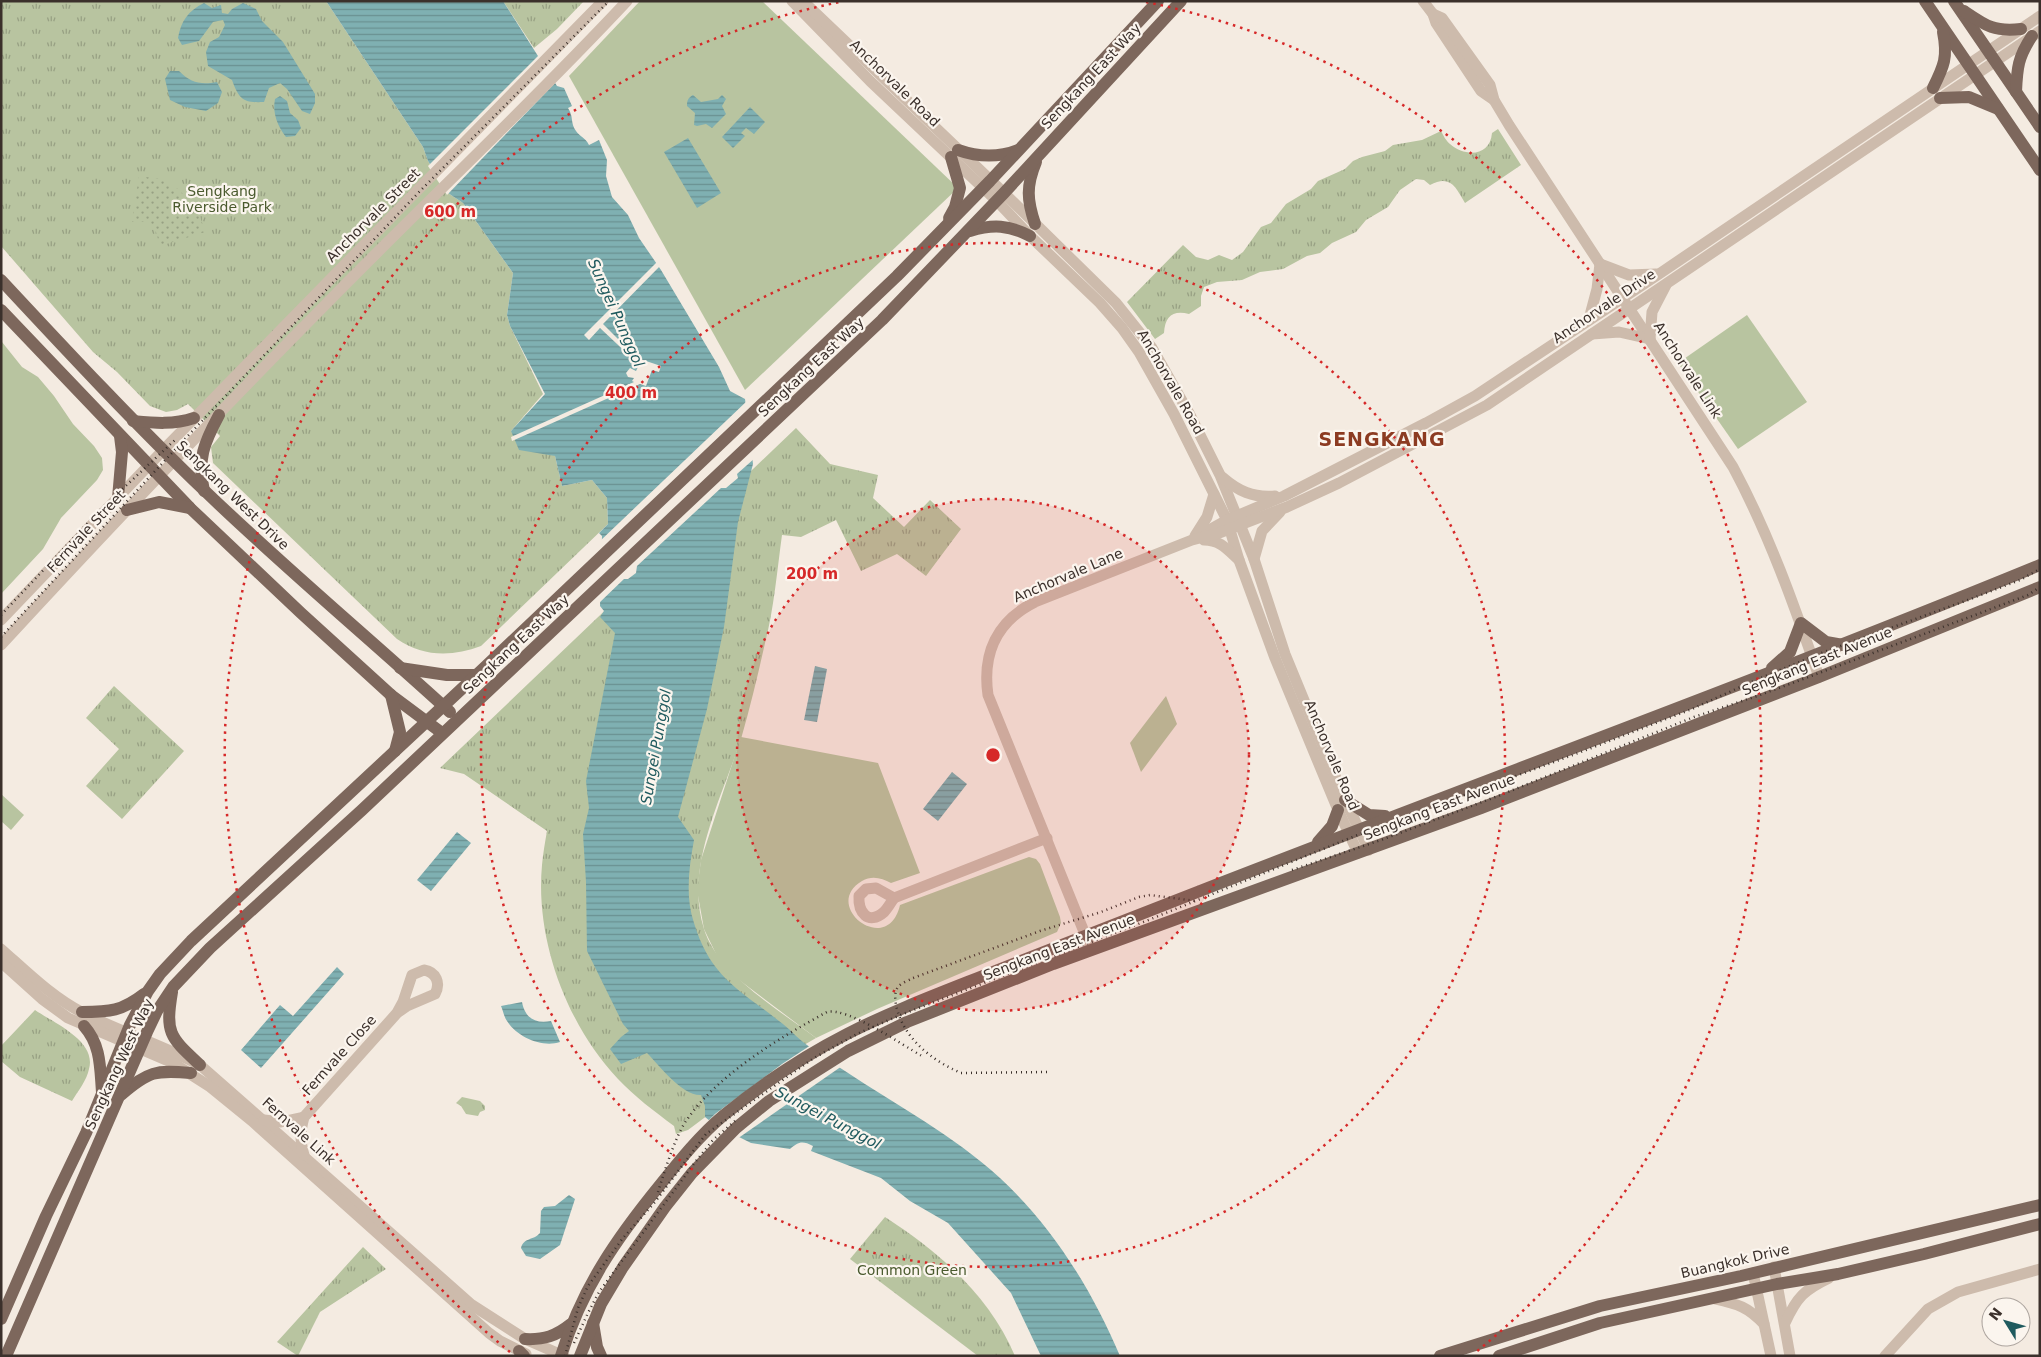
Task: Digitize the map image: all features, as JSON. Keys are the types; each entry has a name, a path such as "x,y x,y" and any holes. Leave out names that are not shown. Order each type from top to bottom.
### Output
{"main road":[{"name":"Sengkang East Way","path":"427,722 806,365 987,185 1158,1"},
{"name":"Sengkang East Way","path":"442,734 882,320 1001,197 1181,1"},
{"path":"1925,1 2040,170"},
{"path":"1956,4 1993,29 2003,31 2021,29"},
{"path":"1956,4 1990,57 2040,127"},
{"path":"1942,27 1946,48 1946,61 1937,93 1969,97 1998,109"},
{"path":"2016,92 2017,68 2022,52 2036,34"},
{"path":"943,229 956,207 960,188 954,154 1006,155 1019,150"},
{"path":"1035,224 1028,194 1031,174 1039,156"},
{"path":"967,232 993,226 1016,228 1030,236"},
{"name":"Sengkang West Drive","path":"1,280 133,421 204,491 319,597 457,719"},
{"path":"1,310 190,508 391,695 442,734"},
{"path":"204,491 200,472 201,456 205,441 218,415"},
{"path":"133,421 162,424 183,422 194,418"},
{"path":"118,498 122,452 120,436"},
{"path":"127,510 159,502 190,508"},
{"name":"Sengkang East Avenue","path":"562,1355 571,1324 584,1294 601,1265 633,1218 704,1133 764,1085 799,1061 837,1039 910,1005 1085,935 1315,845 1846,645 2040,565"},
{"name":"Sengkang East Avenue","path":"580,1356 601,1304 634,1250 674,1195 718,1145 769,1101 848,1051 907,1022 1090,949 1364,852 1819,677 2040,587"},
{"path":"1761,676 1790,652 1801,623 1826,642 1846,645"},
{"path":"400,668 447,675 480,672"},
{"path":"391,695 400,732 395,751"},
{"name":"Sengkang West Way","path":"1,1319 46,1216 78,1151 126,1037 148,991 160,974 191,942 427,722"},
{"name":"Sengkang West Way","path":"6,1356 117,1098 157,1011 172,987 210,948 362,810 442,734"},
{"path":"1315,845 1327,833 1341,805 1379,817 1393,816"},
{"path":"172,987 168,1018 170,1030 175,1042 195,1069"},
{"path":"82,1012 119,1010 132,1004 148,991"},
{"path":"84,1026 93,1036 98,1050 102,1094"},
{"path":"117,1098 140,1078 156,1071 195,1069"},
{"name":"Buangkok Drive","path":"1440,1356 1600,1306 1753,1273 2040,1205"},
{"path":"1499,1356 1600,1323 1715,1299 1757,1288 1838,1274 2040,1224"},
{"path":"594,1323 597,1346 601,1356"},
{"path":"525,1350 571,1324"}],"street":[{"name":"Anchorvale Street","path":"164,450 603,1"},
{"path":"183,429 195,440 332,298 627,1"},
{"name":"Anchorvale Road","path":"792,1 870,81 954,154"},
{"name":"Anchorvale Road","path":"802,1 954,154 987,185 1035,224 1116,303 1141,334 1174,386 1220,475 1233,522 1239,560 1275,658 1364,852"},
{"name":"Anchorvale Link","path":"1423,1 1480,91 1494,100 1733,467 1755,507 1801,623 1819,677"},
{"path":"1990,57 2021,29 2040,16"},
{"path":"1990,57 2036,34"},
{"name":"Anchorvale Drive","path":"1233,522 1345,480 1487,405 1589,334 1626,302 1990,57"},
{"name":"Anchorvale Road","path":"1001,197 1030,236 1100,303 1122,328 1160,389 1214,494 1233,522 1254,559 1285,654 1341,805"},
{"path":"1589,334 1619,332 1650,339 1652,312 1665,276 1629,275 1600,264 1597,289 1590,319"},
{"name":"Anchorvale Drive","path":"1285,501 1475,396 1590,319 1626,302"},
{"name":"Fernvale Street","path":"1,645 195,440"},
{"name":"Fernvale Street","path":"1,620 164,450"},
{"path":"1220,475 1231,486 1245,494 1285,501 1262,531 1254,559"},
{"path":"1192,540 1207,517 1214,494"},
{"name":"Anchorvale Lane","path":"1090,949 988,695 985,677 988,657 995,639 1006,621 1020,610 1233,522"},
{"path":"1192,540 1214,540 1239,560"},
{"path":"894,898 1046,838"},
{"name":"Fernvale Link","path":"1,949 36,980 82,1012 126,1037 143,1044 173,1063 195,1069 264,1120 525,1350"},
{"name":"Fernvale Link","path":"1,962 42,999 68,1018 84,1026 126,1037"},
{"name":"Fernvale Close","path":"304,1155 300,1130 304,1117 397,1013"},
{"name":"Fernvale Link","path":"195,1069 209,1086 252,1121 489,1333 500,1341 525,1350 562,1355"},
{"name":"Fernvale Close","path":"264,1120 281,1122 304,1117"},
{"path":"1774,1267 1790,1356"},
{"path":"1885,1356 1928,1309 1958,1292 2040,1269"},
{"path":"1753,1273 1771,1356"},
{"path":"1785,1323 1798,1298 1809,1287 1838,1274"},
{"path":"1715,1299 1739,1304 1755,1314 1764,1324"}],"green space":[{"name":"Sengkang Riverside Park","path":"1,1 326,1 423,147 428,161 448,193 463,203 513,273 507,315 510,326 543,394 511,431 555,456 562,486 592,480 607,498 608,524 481,646 459,652 438,653 417,649 397,639 213,463 211,447 220,436 188,404 177,410 166,412 150,406 117,372 93,352 1,246"},
{"path":"503,1 584,1 557,29 534,48"},
{"path":"640,1 762,1 958,188 745,390 569,76"},
{"path":"1498,129 1521,165 1465,203 1452,184 1443,181 1430,185 1424,180 1416,179 1400,190 1388,207 1366,220 1356,232 1332,243 1320,253 1307,256 1283,269 1260,272 1242,280 1217,282 1204,287 1201,296 1201,306 1189,314 1178,313 1168,318 1164,333 1155,339 1127,302 1183,245 1196,257 1208,260 1219,255 1232,260 1243,252 1261,227 1271,223 1286,204 1311,189 1318,181 1345,169 1353,161 1385,151 1393,145 1422,140 1441,131 1447,141 1456,148 1469,153 1476,152 1487,147 1492,133"},
{"path":"139,176 160,179 178,189 198,210 205,232 160,246 156,232 146,222 132,222"},
{"path":"1747,315 1807,402 1738,449 1678,363"},
{"path":"2,342 22,367 38,377 73,424 94,446 102,458 103,470 97,480 61,518 43,549 1,594"},
{"path":"796,428 830,464 878,475 873,498 904,527 930,500 961,529 926,576 897,554 861,571 836,520 801,537 782,535 771,616 754,691 741,739 708,833 702,857 699,905 704,929 711,945 722,961 751,990 816,1038 792,1052 688,1130 676,1134 674,1126 631,1092 600,1057 584,1033 558,980 544,922 541,894 542,865 547,831 464,774 440,768"},
{"path":"114,686 184,751 122,819 86,786 119,749 86,718"},
{"path":"1166,696 1177,724 1141,772 1130,743"},
{"path":"741,737 878,763 920,873 891,883 877,878 869,878 862,881 851,891 849,903 852,914 861,922 872,927 883,927 893,920 900,905 1029,857 1036,859 1040,864 1060,917 1061,923 1057,932 877,1009 816,1038 730,973 717,956 704,929 697,890 701,860"},
{"path":"1,794 24,815 11,830 1,821"},
{"path":"35,1010 63,1027 80,1041 87,1050 90,1059 88,1073 72,1101 20,1077 1,1061 1,1046"},
{"path":"462,1097 480,1101 485,1106 485,1110 480,1112 478,1116 466,1114 461,1106 456,1103"},
{"name":"Common Green","path":"885,1217 943,1260 977,1294 1004,1334 1015,1356 978,1356 850,1259"},
{"path":"363,1247 386,1269 320,1312 298,1356 277,1342"}],"water":[{"name":"Sungei Punggol","path":"326,1 503,1 557,86 564,88 572,106 568,108 576,131 589,145 599,140 607,160 606,176 612,197 628,215 639,238 661,270 719,367 730,391 745,399 753,464 738,522 724,627 707,709 678,817 694,840 689,871 689,892 691,913 701,941 708,956 727,980 803,1042 830,1062 963,1148 1000,1178 1054,1238 1097,1307 1120,1356 1041,1356 1011,1293 948,1223 910,1201 881,1178 811,1151 813,1146 809,1144 800,1143 790,1149 751,1143 715,1125 705,1117 705,1106 701,1095 686,1091 679,1086 647,1053 621,1064 610,1049 629,1031 623,1024 587,951 583,834 589,808 586,781 615,633 600,617 604,611 600,606 602,536 599,533 608,524 607,498 592,480 562,486 555,456 519,450 511,431 545,394 510,326 507,315 513,273 463,203 448,193 428,161 423,147"},
{"path":"204,3 212,8 221,5 222,13 228,14 232,9 243,3 256,9 262,21 283,42 315,94 315,103 310,114 302,111 287,89 280,83 269,88 264,102 247,101 237,92 232,80 208,66 206,52 210,42 219,37 225,25 223,20 213,22 199,41 182,45 178,38 183,22 194,9"},
{"path":"170,71 179,71 196,82 217,82 222,92 218,103 206,111 185,107 170,100 165,79"},
{"path":"693,95 701,102 718,99 722,95 726,99 722,106 726,114 712,128 706,124 694,125 695,113 687,106 688,99"},
{"path":"280,96 287,101 290,113 298,120 301,128 295,136 286,137 276,120 274,104 275,99"},
{"path":"750,107 765,122 754,134 746,128 741,133 745,136 733,148 722,137"},
{"path":"688,138 721,193 697,208 664,152"},
{"path":"815,666 827,669 817,722 804,720"},
{"path":"952,772 967,784 938,821 923,809"},
{"path":"457,832 471,843 431,891 417,880"},
{"path":"337,967 344,974 261,1068 241,1050 280,1005 293,1016"},
{"path":"522,1002 523,1008 532,1019 540,1022 551,1021 560,1042 546,1044 530,1040 511,1027 501,1006"},
{"path":"569,1195 575,1199 560,1245 540,1259 526,1256 521,1248 522,1245 540,1233 541,1211 544,1207 555,1206"}],"pier":[{"path":"540,54 557,81 447,195 428,166"},
{"path":"658,261 661,265 603,324 637,358 661,366 659,372 652,370 646,386 640,384 512,441 511,437 634,382 632,381 634,378 628,377 626,373 630,368 636,371 638,367 633,362 634,360 600,328 589,340 584,335"},
{"path":"748,400 755,458 737,474 738,478 726,488 721,488 637,566 636,573 628,579 624,579 598,604 599,542"},
{"path":"811,1045 842,1066 737,1139 707,1122 782,1064"}],"railway":[{"path":"1,637 183,441 420,191 609,1"},
{"path":"1,615 101,509 175,440"},
{"path":"565,1356 578,1308 588,1286 623,1238 655,1202 706,1134 814,1058 857,1034 903,1014 1146,921 1375,828 1692,709 1824,652 1968,600 2020,580 2040,569"},
{"path":"1292,870 1381,840 1498,796 1694,717 1760,695 1975,615 2028,595 2040,587"},
{"path":"1047,1072 961,1073 939,1062 920,1046 905,1028 896,1005 895,995 897,988 913,978 1139,897 1150,895 1196,901"},
{"path":"658,1192 670,1155 686,1121 714,1088 769,1046 827,1012 848,1015 861,1021 922,1056"},
{"path":"574,1343 599,1292 696,1161 713,1140 736,1120"}],"district":[{"name":"SENGKANG","path":"1382,439"}]}
